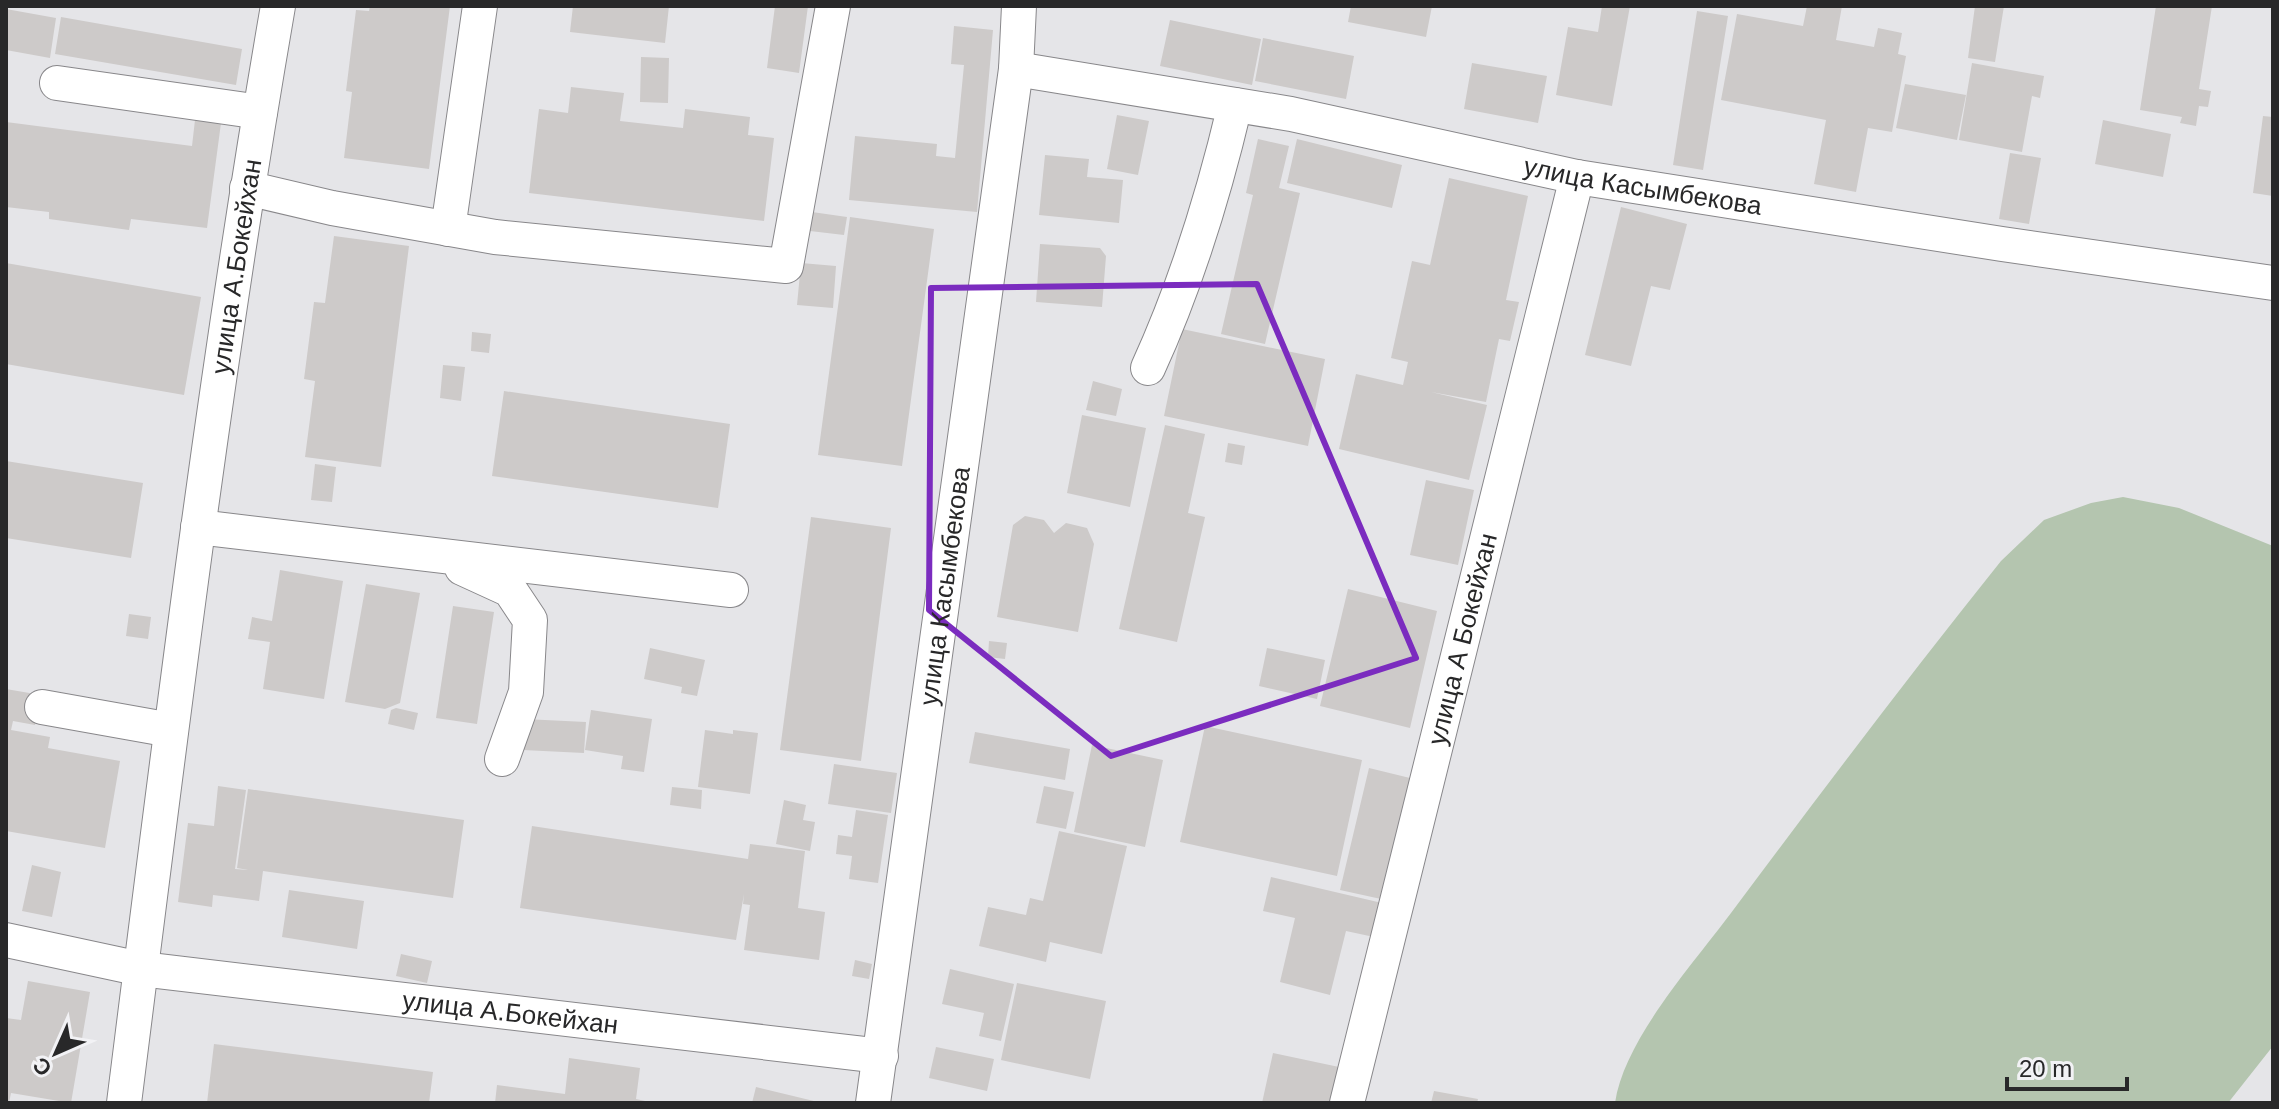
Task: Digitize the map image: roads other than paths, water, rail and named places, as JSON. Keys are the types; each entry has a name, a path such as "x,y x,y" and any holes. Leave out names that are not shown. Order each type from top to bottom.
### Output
{"street":[{"name":"улица А.Бокейхан","path":"124,1103 198,527 247,188 278,6"},
{"path":"448,229 480,6"},
{"path":"247,188 332,208 495,237 786,266 833,6"},
{"name":"улица Касымбекова","path":"873,1103 1016,69 1019,6"},
{"name":"улица Касымбекова","path":"1016,69 1291,114 1577,177 2273,283"},
{"path":"57,83 260,112"},
{"path":"1148,368 1169,322 1225,147 1235,105"},
{"name":"улица А Бокейхан","path":"1347,1103 1577,177"},
{"path":"198,527 731,590"},
{"path":"428,554 510,590 530,620 526,692 502,759"},
{"path":"42,707 171,730"},
{"name":"улица А.Бокейхан","path":"6,940 141,969 881,1056"}]}
